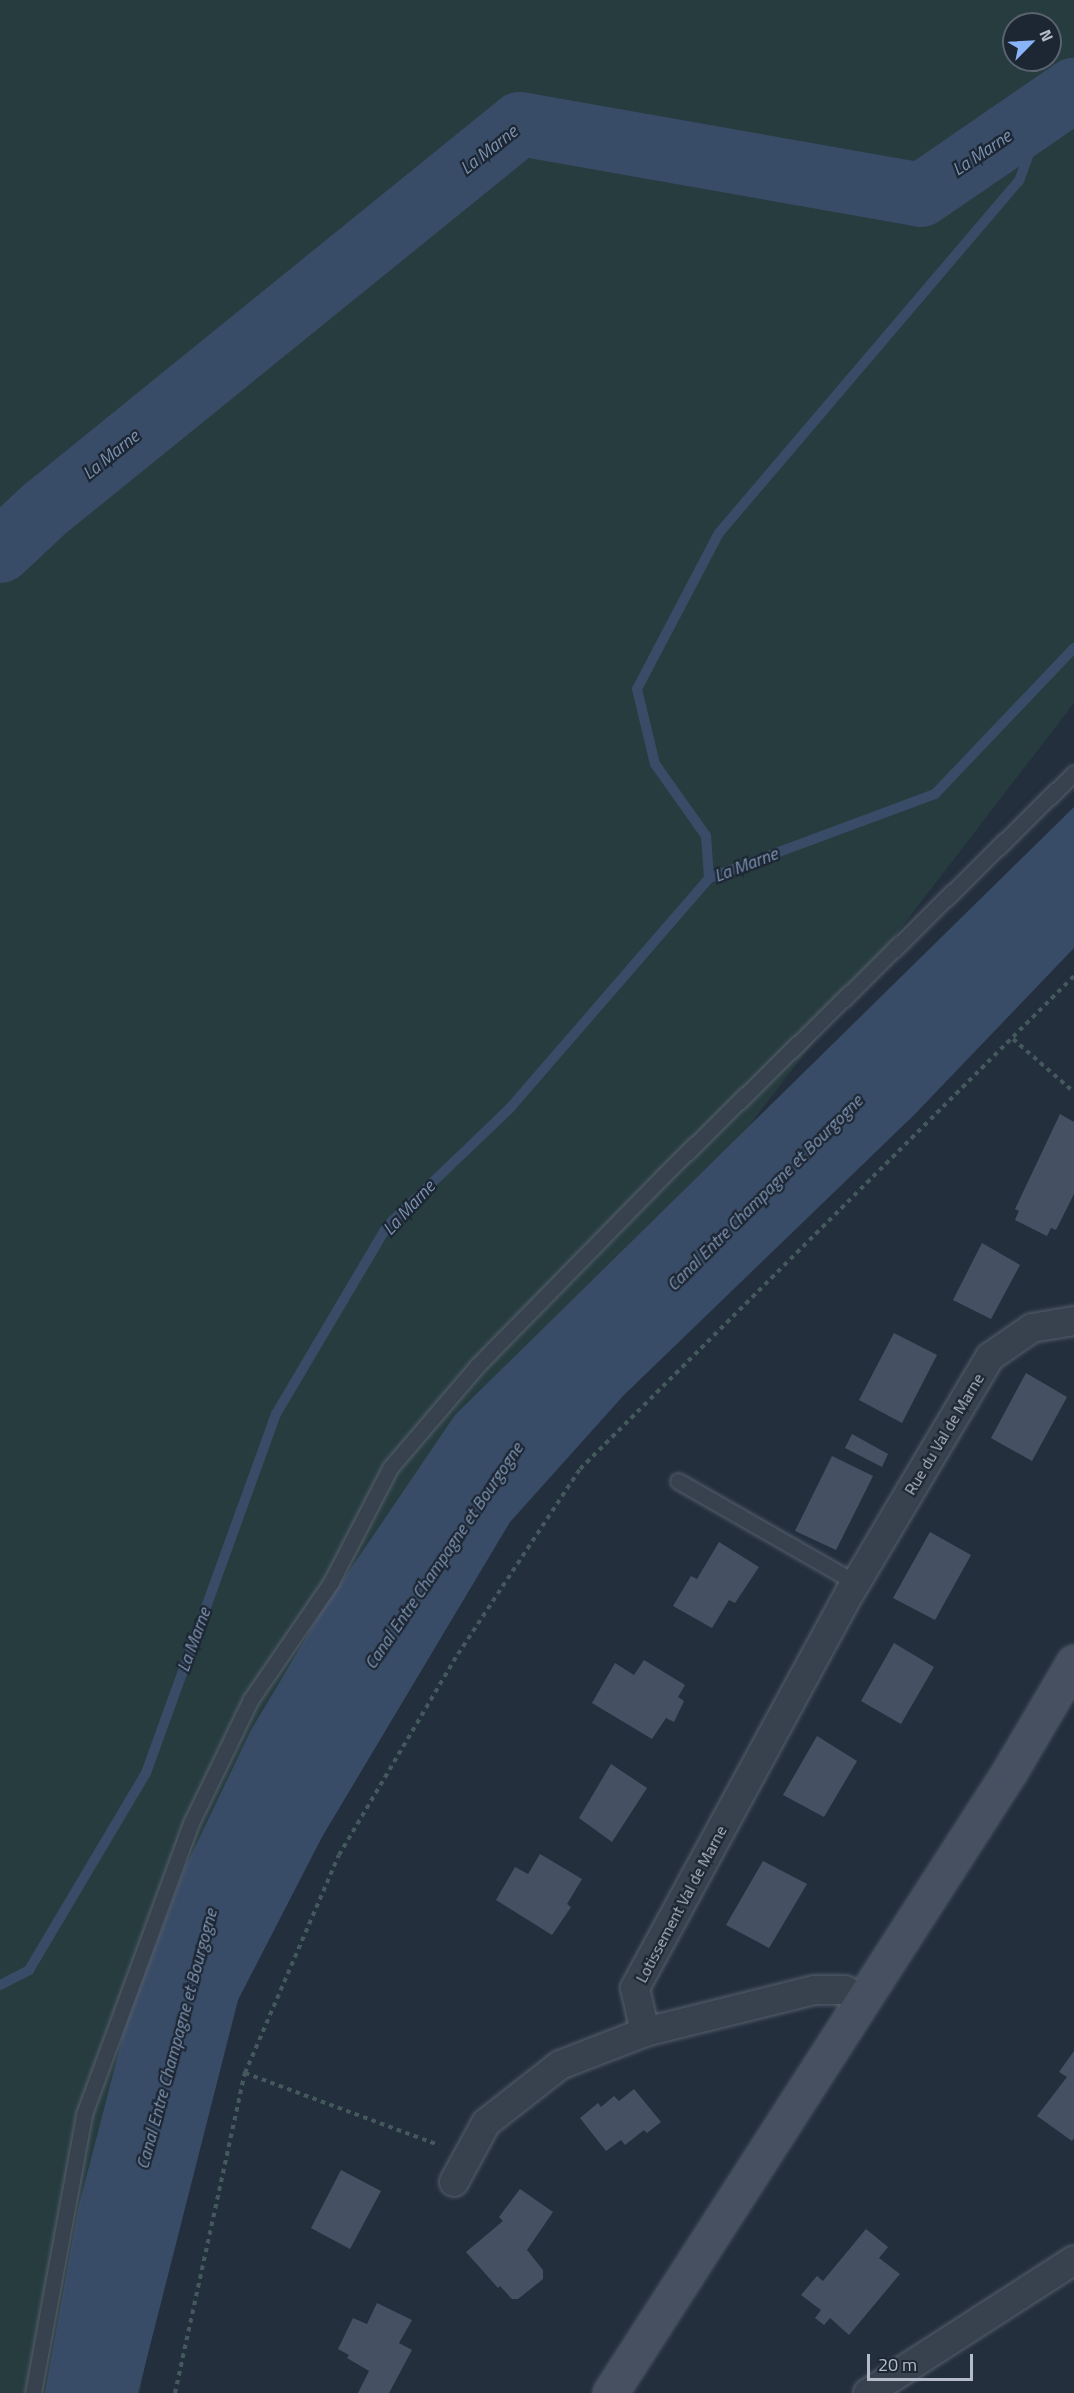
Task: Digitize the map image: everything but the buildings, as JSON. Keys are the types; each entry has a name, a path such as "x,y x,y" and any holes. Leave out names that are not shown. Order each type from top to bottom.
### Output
{"street":[{"name":"Rue du Val de Marne","path":"853,1587 990,1357 1032,1328 1074,1321"},
{"name":"Lotissement Val de Marne","path":"645,2032 635,1988 853,1587"},
{"path":"610,2393 1011,1769 1074,1662"},
{"path":"454,2182 486,2123 560,2065 645,2032 815,1990 845,1990 862,2000"},
{"path":"868,2393 1074,2260"}],"lane":[{"path":"33,2393 84,2114 191,1823 251,1699 331,1582 390,1468 477,1366 664,1175 1074,774"},
{"path":"678,1481 853,1587"}],"path":[{"path":"175,2393 245,2073 339,1855 458,1654 580,1469 1014,1039 1074,976"},
{"path":"1014,1039 1074,1092"},
{"path":"245,2073 468,2155"}],"green space":[{"path":"0,0 1074,0 1074,703 506,1442 294,1837 181,2167 140,2393 0,2393"}],"water":[{"name":"Canal Entre Champagne et Bourgogne","path":"1074,807 1074,948 915,1114 624,1395 510,1522 322,1837 238,2000 138,2393 45,2393 78,2209 125,2028 184,1870 251,1730 322,1611 455,1415"}],"waterway":[{"name":"La Marne","path":"0,551 45,509 520,124 921,195 1074,90"},
{"path":"709,878 706,836 655,764 637,689 719,533 1019,181 1045,110"},
{"name":"La Marne","path":"0,1985 29,1970 146,1773 276,1414 387,1226 510,1108 709,878 935,794 1074,648"}]}
